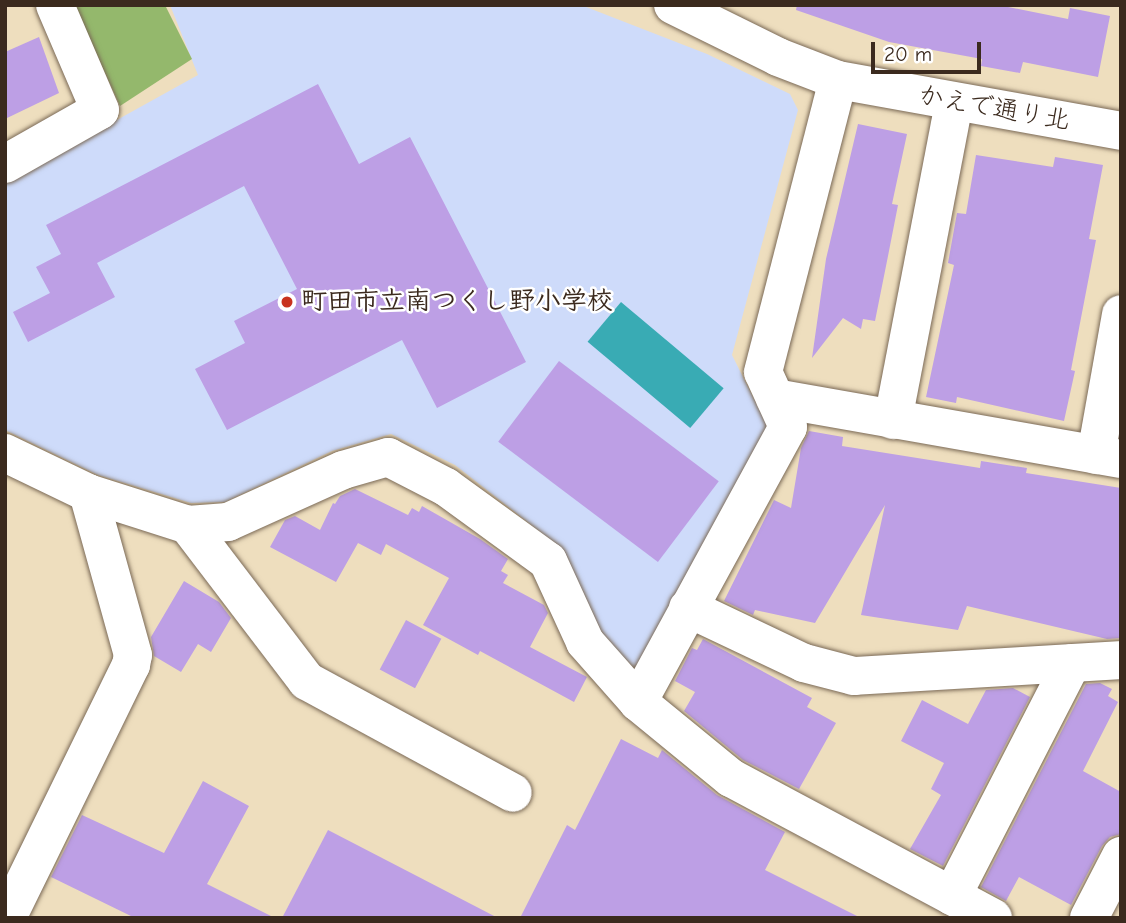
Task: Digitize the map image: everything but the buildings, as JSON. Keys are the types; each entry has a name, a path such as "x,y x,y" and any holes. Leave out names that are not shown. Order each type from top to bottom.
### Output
{"street":[{"path":"5,163 100,110 55,5"},
{"name":"かえで通り北","path":"673,5 716,15 778,57 838,80 1121,131"},
{"path":"638,702 788,426 762,372 838,80"},
{"path":"893,419 954,103"},
{"path":"775,398 1108,457 1121,314"},
{"path":"5,453 88,493 188,525 228,522 343,470 388,457 446,486 548,561 585,642 638,702 731,778 993,918"},
{"path":"7,918 131,665 133,655 88,493"},
{"path":"188,525 307,681 513,793"},
{"path":"688,608 804,663 854,676 1121,660"},
{"path":"952,896 1072,663"},
{"path":"1089,918 1121,856"}],"shaded area":[{"path":"170,5 581,5 707,54 790,94 798,110 732,355 768,427 641,675 601,635 562,549 455,465 391,434 332,451 225,502 191,503 98,475 5,430 5,182 198,75"}],"green space":[{"path":"74,5 165,5 192,59 120,106"}],"water":[{"path":"621,302 724,388 690,428 588,342"}],"place":[{"name":"町田市立南つくし野小学校","path":"287,302"}]}
